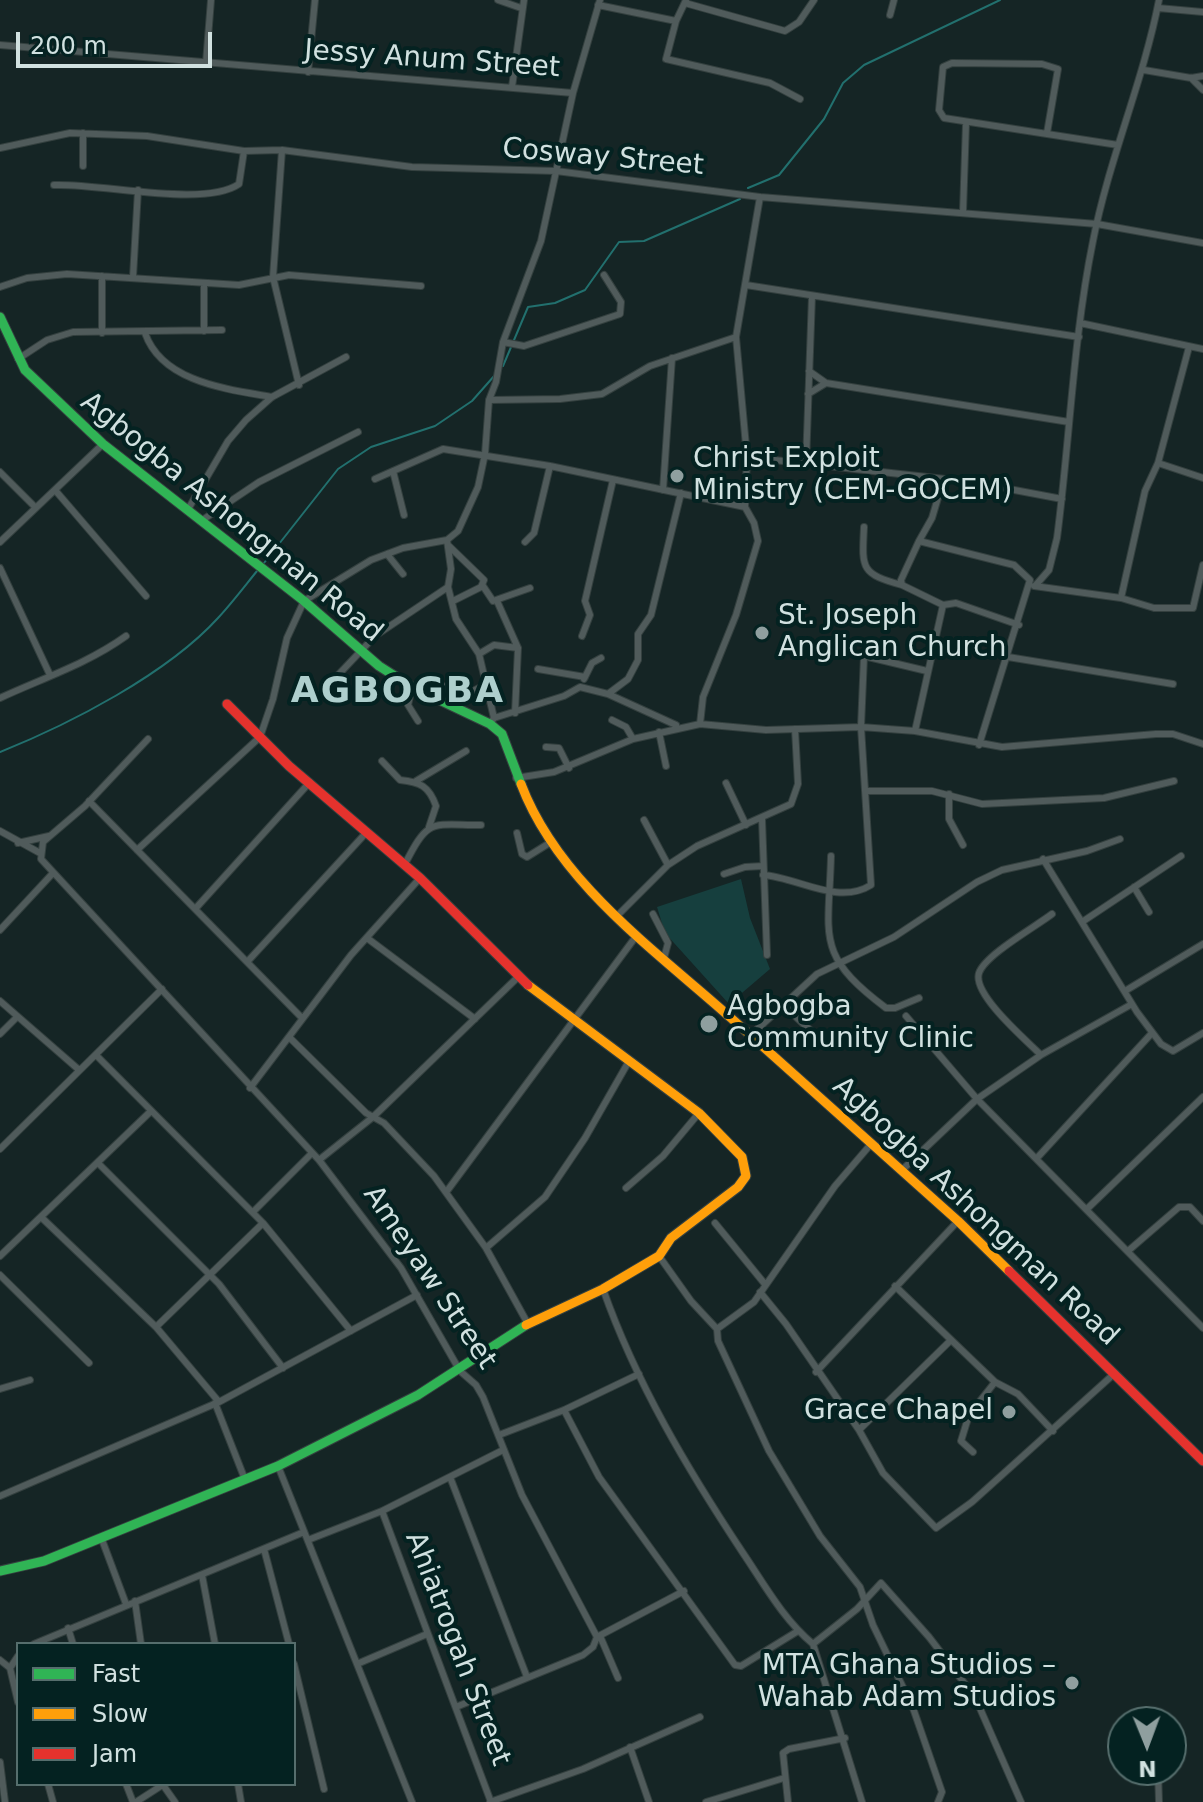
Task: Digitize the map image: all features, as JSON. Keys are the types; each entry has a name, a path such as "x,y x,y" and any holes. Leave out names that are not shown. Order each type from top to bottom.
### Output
{"street":[{"path":"206,63 211,0"},
{"path":"308,72 315,0"},
{"path":"498,0 522,4 512,87"},
{"path":"800,99 770,83 666,59 676,21 686,2 785,31 799,22 814,0"},
{"path":"890,15 894,0"},
{"path":"137,850 260,737 273,699 287,638 304,601 387,554 447,542 458,531 478,487 485,454 489,400 541,241 573,93 599,2 676,21"},
{"path":"1056,588 1049,570 1062,499 1080,323 1097,224 1118,145 1144,70 1159,4 1203,12"},
{"name":"Jessy Anum Street","path":"0,45 573,93"},
{"path":"1047,133 1058,69 1050,65 946,64 941,71 940,115 966,123 1118,145"},
{"path":"1144,70 1191,78 1203,76"},
{"path":"1191,78 1203,90"},
{"path":"963,212 966,123"},
{"path":"83,133 83,166"},
{"name":"Cosway Street","path":"0,148 36,137 83,133 147,136 244,151 282,150 412,167 556,171 760,197 1097,224 1203,243"},
{"path":"282,150 273,277 299,385"},
{"path":"54,185 88,183 187,195 230,190 239,184 243,175 244,151"},
{"path":"133,277 138,190"},
{"path":"700,724 703,697 736,615 758,541 754,523 745,507 747,457 736,337 760,197"},
{"path":"0,287 54,275 251,285 289,275 421,286"},
{"path":"507,342 520,345 590,327 620,314 621,302 604,275"},
{"path":"102,276 102,333"},
{"path":"204,284 204,331"},
{"path":"746,285 1079,337"},
{"path":"806,463 812,296"},
{"name":"Agbogba Ashongman Road","path":"0,317 18,359 51,398 103,444 304,601 362,652 412,687 492,721 505,740 529,809 551,842 617,916 958,1221 1203,1461"},
{"path":"1080,323 1203,349"},
{"path":"18,359 59,335 222,330"},
{"path":"145,333 151,350 175,371 228,389 272,397"},
{"path":"489,400 560,399 602,394 638,372 736,337"},
{"path":"1121,598 1145,491 1158,463 1189,347"},
{"path":"187,511 228,441 272,397 346,357"},
{"path":"663,490 672,358"},
{"path":"809,371 826,383 1069,422"},
{"path":"808,394 826,383"},
{"path":"201,521 259,482 358,432"},
{"path":"0,542 103,444"},
{"path":"375,479 443,449 550,466 745,507"},
{"path":"747,457 988,484 1015,492 1062,499"},
{"path":"1158,463 1203,478"},
{"path":"525,542 534,533 550,466"},
{"path":"393,471 404,515"},
{"path":"0,472 35,507"},
{"path":"582,636 590,615 585,601 613,480"},
{"path":"902,585 901,580 932,518 943,481"},
{"path":"55,490 146,596"},
{"path":"608,694 628,679 638,660 638,634 651,615 681,493"},
{"path":"864,527 862,564 867,572 943,605 956,603 1019,625"},
{"path":"919,541 1014,565 1027,574 1033,586"},
{"path":"447,542 484,580 488,598 497,601 530,588"},
{"path":"447,542 451,569 448,587 456,619 479,654 488,683 492,721 584,687 608,694 680,726"},
{"path":"387,554 403,574"},
{"path":"1033,586 1121,598 1154,608 1193,608 1203,565"},
{"path":"0,568 50,675"},
{"path":"979,745 1033,586 1049,570"},
{"path":"453,601 483,586"},
{"path":"322,692 375,636 448,587"},
{"path":"497,601 518,648 515,713"},
{"path":"915,731 943,605"},
{"path":"0,698 50,675 78,667 126,636"},
{"path":"479,654 494,645 518,648"},
{"path":"763,875 784,877 830,893 865,889 872,882 861,727 865,654 927,671"},
{"path":"1008,657 1173,684"},
{"path":"584,687 592,663 601,658"},
{"path":"538,669 585,677"},
{"path":"436,699 446,686 468,694 488,683"},
{"path":"412,687 408,705 418,721"},
{"path":"0,1571 44,1561 244,1477 278,1466 460,1371 528,1324 603,1289 659,1256 671,1238 738,1187 746,1176 742,1157 699,1113 518,977 420,878 365,834 227,704"},
{"path":"612,720 626,727 633,739"},
{"path":"516,778 569,768 633,739 680,726 700,724 795,729 861,727 915,731 979,745 1028,747 1097,736 1156,734 1173,734 1203,744"},
{"path":"617,916 668,865 746,825 784,810 795,797 795,729"},
{"path":"659,732 666,766"},
{"path":"0,831 40,853 43,842 89,801 148,739"},
{"path":"546,747 559,748 569,768"},
{"path":"416,781 466,751"},
{"path":"382,761 400,780 416,781 428,790 436,806 429,827"},
{"path":"865,791 932,791 974,804 1080,801 1174,781"},
{"path":"196,908 310,782"},
{"path":"726,783 746,825"},
{"path":"949,794 949,819 963,845"},
{"path":"89,801 301,1017"},
{"path":"762,819 767,955"},
{"path":"644,820 668,865"},
{"path":"405,864 421,833 429,827 481,825"},
{"path":"517,833 522,854 527,857 551,842"},
{"path":"248,961 365,834"},
{"path":"18,843 49,836"},
{"path":"751,1035 807,981 894,937 989,876 1043,859 1087,851 1120,839"},
{"name":"Ameyaw Street","path":"40,853 53,873 319,1160 417,1295 460,1371 476,1385 522,1495 599,1636 618,1678"},
{"path":"831,856 828,936 839,964 886,1008 895,1008 919,998"},
{"path":"1082,922 1181,856"},
{"path":"1043,859 1152,1033 1173,1051 1203,1033"},
{"path":"724,874 763,866"},
{"path":"0,930 53,873"},
{"path":"250,1088 301,1017 420,878"},
{"path":"1134,887 1149,912"},
{"path":"653,914 668,943 664,958"},
{"path":"1041,1055 989,1000 978,985 978,976 986,962 1052,914"},
{"path":"447,1191 637,935"},
{"path":"367,938 475,1019"},
{"path":"1125,991 1203,944"},
{"path":"319,1160 373,1117 518,977"},
{"path":"0,1149 162,989"},
{"path":"0,1001 36,1029 78,1069"},
{"path":"901,1171 977,1099 1041,1055 1132,1004"},
{"path":"783,1005 822,1041"},
{"path":"906,1016 977,1099 1088,1208 1203,1328"},
{"path":"0,1034 17,1017"},
{"path":"1037,1158 1152,1033"},
{"path":"289,1037 398,1137 447,1191 486,1248 528,1324"},
{"path":"96,1055 253,1212 351,1331"},
{"path":"486,1248 545,1197 585,1138 629,1061"},
{"path":"1088,1208 1203,1097"},
{"path":"0,1256 150,1112"},
{"path":"626,1188 663,1156 699,1113"},
{"path":"717,1329 747,1309 835,1186 871,1144"},
{"path":"253,1212 312,1153"},
{"path":"98,1163 210,1275 256,1328 283,1368"},
{"path":"1128,1251 1179,1207 1190,1207 1203,1221"},
{"path":"41,1217 156,1327 217,1403 244,1477"},
{"path":"816,1372 958,1221"},
{"path":"156,1327 263,1223"},
{"path":"715,1223 764,1283"},
{"path":"659,1256 691,1301 717,1329 718,1341 762,1439 820,1536 860,1587 913,1708 942,1792 938,1802"},
{"path":"0,1275 89,1363"},
{"path":"895,1286 995,1382 1018,1394 1053,1431"},
{"path":"603,1289 639,1374 707,1497 798,1631 813,1644 845,1738 862,1802"},
{"path":"760,1292 786,1324 816,1372 859,1430 883,1473 936,1528 958,1514 1115,1373"},
{"path":"0,1496 217,1403 417,1295"},
{"path":"859,1430 951,1340"},
{"path":"499,1435 564,1410 639,1374"},
{"path":"0,1389 30,1380"},
{"path":"973,1452 961,1441 965,1424 995,1382"},
{"path":"564,1410 599,1477 737,1666 798,1631"},
{"path":"308,1540 382,1511 503,1450"},
{"path":"278,1466 412,1802"},
{"path":"450,1477 527,1677"},
{"name":"Ahiatrogah Street","path":"382,1511 491,1802"},
{"path":"38,1642 304,1532"},
{"path":"101,1537 126,1604"},
{"path":"264,1549 288,1642"},
{"path":"202,1575 215,1642"},
{"path":"813,1644 881,1583 929,1637 975,1697 1021,1802"},
{"path":"456,1707 583,1655 593,1647 599,1636 684,1591"},
{"path":"135,1601 141,1642"},
{"path":"68,1628 72,1642"},
{"path":"357,1664 427,1634"},
{"path":"10,1668 16,1659"},
{"path":"0,1660 10,1668 16,1694"},
{"path":"296,1672 324,1789"},
{"path":"491,1802 700,1717"},
{"path":"788,1802 781,1757 789,1749 845,1738"},
{"path":"630,1747 649,1802"},
{"path":"0,1762 5,1802"},
{"path":"706,1802 784,1778"},
{"path":"134,1802 160,1786"}],"shaded area":[{"path":"741,879 750,918 770,969 729,1004 665,933 657,907"}],"waterway":[{"path":"748,188 779,175 824,119 843,83 864,65 1000,0"},
{"path":"503,366 528,307 555,303 585,290 619,242 644,241 740,199"},
{"path":"264,563 338,469 371,447 435,426 472,401 495,375"},
{"path":"0,752 116,696 172,659 218,618 257,571"}],"traffic: fast":[{"path":"0,317 25,370 103,444 304,601 379,666 412,687 490,724 502,734 521,784"},
{"path":"0,1571 44,1561 278,1466 418,1395 526,1325"}],"traffic: slow":[{"path":"521,784 559,852 611,912 958,1221 1009,1271"},
{"path":"526,1325 603,1289 659,1256 671,1238 738,1187 746,1176 742,1157 699,1113 528,985"}],"traffic: jam":[{"path":"227,704 289,766 420,878 528,985"},
{"path":"1009,1271 1203,1461"}],"place":[{"name":"Christ Exploit Ministry (CEM-GOCEM)","path":"677,476"},
{"name":"St. Joseph Anglican Church","path":"762,633"},
{"name":"Agbogba Community Clinic","path":"709,1024"},
{"name":"Grace Chapel","path":"1009,1412"},
{"name":"MTA Ghana Studios – Wahab Adam Studios","path":"1072,1683"}],"district":[{"name":"AGBOGBA","path":"398,693"}]}
